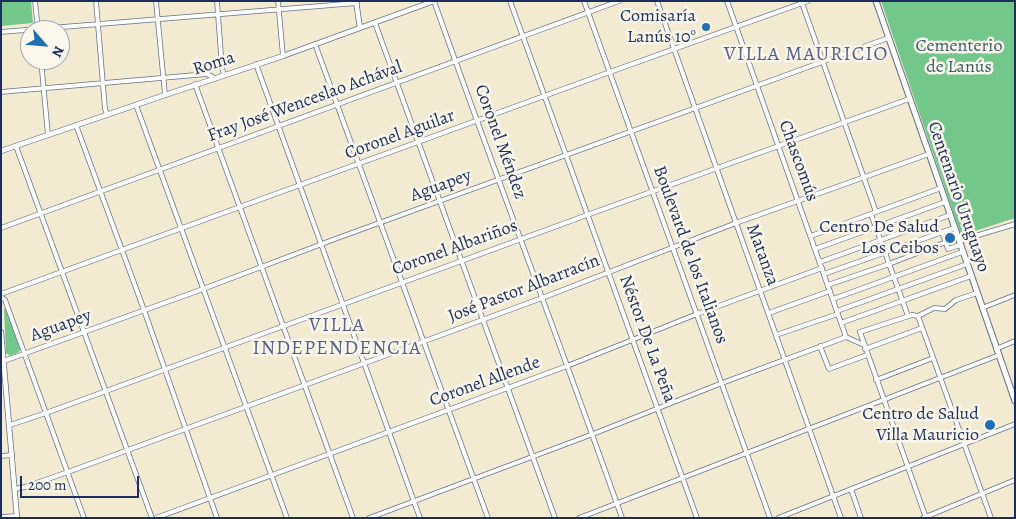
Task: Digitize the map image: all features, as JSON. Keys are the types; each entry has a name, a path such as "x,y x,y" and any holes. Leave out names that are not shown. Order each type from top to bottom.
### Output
{"main road":[{"name":"Centenario Uruguayo","path":"876,1 996,349 1013,388 1015,401"}],"street":[{"path":"35,1 36,20"},
{"path":"96,1 105,109 107,114"},
{"path":"156,1 165,95"},
{"path":"217,1 224,75"},
{"path":"278,1 283,56"},
{"name":"Roma","path":"1,151 195,84 283,56 434,1"},
{"name":"Coronel Méndez","path":"434,1 622,518"},
{"name":"Néstor De La Peña","path":"510,1 697,518"},
{"name":"Boulevard de los Italianos","path":"584,1 770,518"},
{"name":"Fray José Wenceslao Achával","path":"1,228 619,1"},
{"name":"Matanza","path":"657,1 841,518"},
{"name":"Chascomús","path":"727,1 846,337"},
{"name":"Coronel Aguilar","path":"1,296 122,250 808,1"},
{"path":"70,26 356,2 360,28"},
{"path":"802,2 876,212"},
{"path":"375,22 555,518"},
{"path":"1,32 20,30"},
{"name":"Aguapey","path":"4,361 888,38"},
{"path":"316,44 488,518"},
{"path":"256,64 420,518"},
{"path":"41,70 48,135"},
{"path":"1,92 207,74 215,78"},
{"path":"195,84 353,518"},
{"name":"Coronel Albariños","path":"10,425 909,99"},
{"path":"136,105 287,518"},
{"path":"76,125 144,310 217,518"},
{"path":"16,146 127,450 154,518"},
{"name":"José Pastor Albarracín","path":"15,489 68,472 424,342 736,223 929,154"},
{"path":"810,236 941,188"},
{"path":"815,249 945,202"},
{"path":"871,214 908,316"},
{"path":"820,262 950,215"},
{"path":"942,232 948,249 959,243 1015,224"},
{"path":"824,274 954,228"},
{"path":"828,285 946,242"},
{"path":"833,299 962,252"},
{"path":"776,335 967,264"},
{"name":"Coronel Allende","path":"154,518 567,366 697,314 822,268"},
{"path":"841,323 971,276"},
{"path":"769,313 830,291"},
{"path":"977,292 956,300 946,308 934,308 918,316 912,314 860,332 925,517 1015,480"},
{"path":"982,308 1015,295"},
{"path":"1,296 5,300 84,518"},
{"path":"918,316 991,518"},
{"path":"369,518 846,337 864,347 922,328"},
{"path":"1,334 4,361 4,395 10,425 17,517 1,517"},
{"path":"996,349 1015,341"},
{"path":"820,346 829,369 867,355"},
{"path":"579,518 999,355"},
{"path":"876,380 932,358"},
{"path":"778,518 1015,424"},
{"path":"1,456 12,456"},
{"path":"851,489 861,518"}],"green space":[{"path":"1,1 31,1 33,20 20,20 20,24 1,26"},
{"name":"Cementerio de Lanús","path":"881,1 1015,1 1015,218 963,235 960,232"},
{"path":"4,309 6,309 20,349 19,352 10,356 6,353"}],"place":[{"name":"Comisaría Lanús 10°","path":"706,27"},
{"name":"Centro De Salud Los Ceibos","path":"950,238"},
{"name":"Centro de Salud Villa Mauricio","path":"990,425"}],"district":[{"name":"VILLA MAURICIO","path":"806,55"},
{"name":"VILLA INDEPENDENCIA","path":"337,338"}]}
